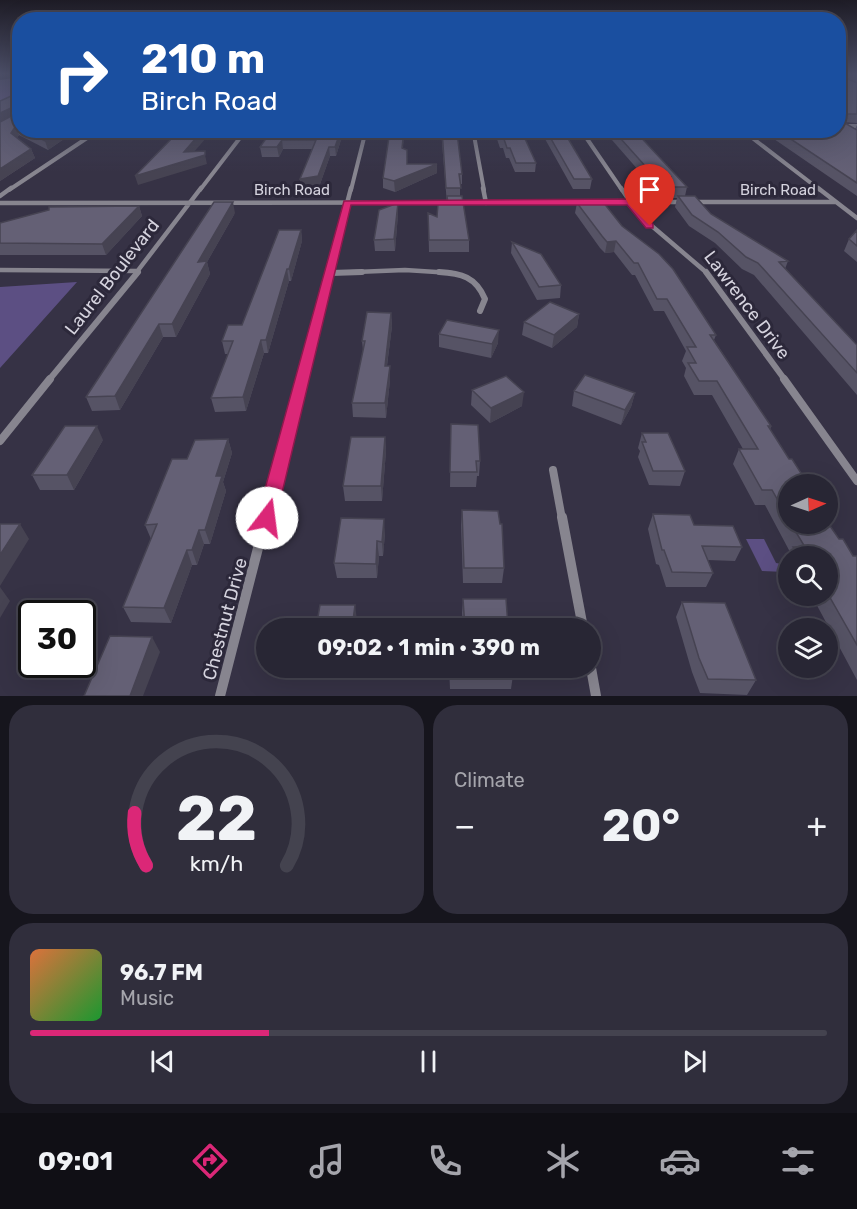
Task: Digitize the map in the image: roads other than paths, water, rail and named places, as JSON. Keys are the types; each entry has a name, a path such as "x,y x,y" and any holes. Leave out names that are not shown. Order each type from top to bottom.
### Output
{"street":[{"path":"0,196 87,138"},
{"name":"Laurel Boulevard","path":"0,441 138,271 240,138"},
{"name":"Chestnut Drive","path":"220,696 331,273 364,138"},
{"path":"474,138 486,203"},
{"name":"Lawrence Drive","path":"586,138 629,202 650,226 696,259 713,279 857,481"},
{"path":"752,138 857,218"},
{"name":"Birch Road","path":"0,202 836,202"},
{"path":"0,270 138,271"},
{"path":"331,273 451,271 471,278 481,288 485,299 480,311"},
{"path":"846,466 857,466"},
{"path":"553,470 581,618"},
{"path":"593,678 596,696"}]}
